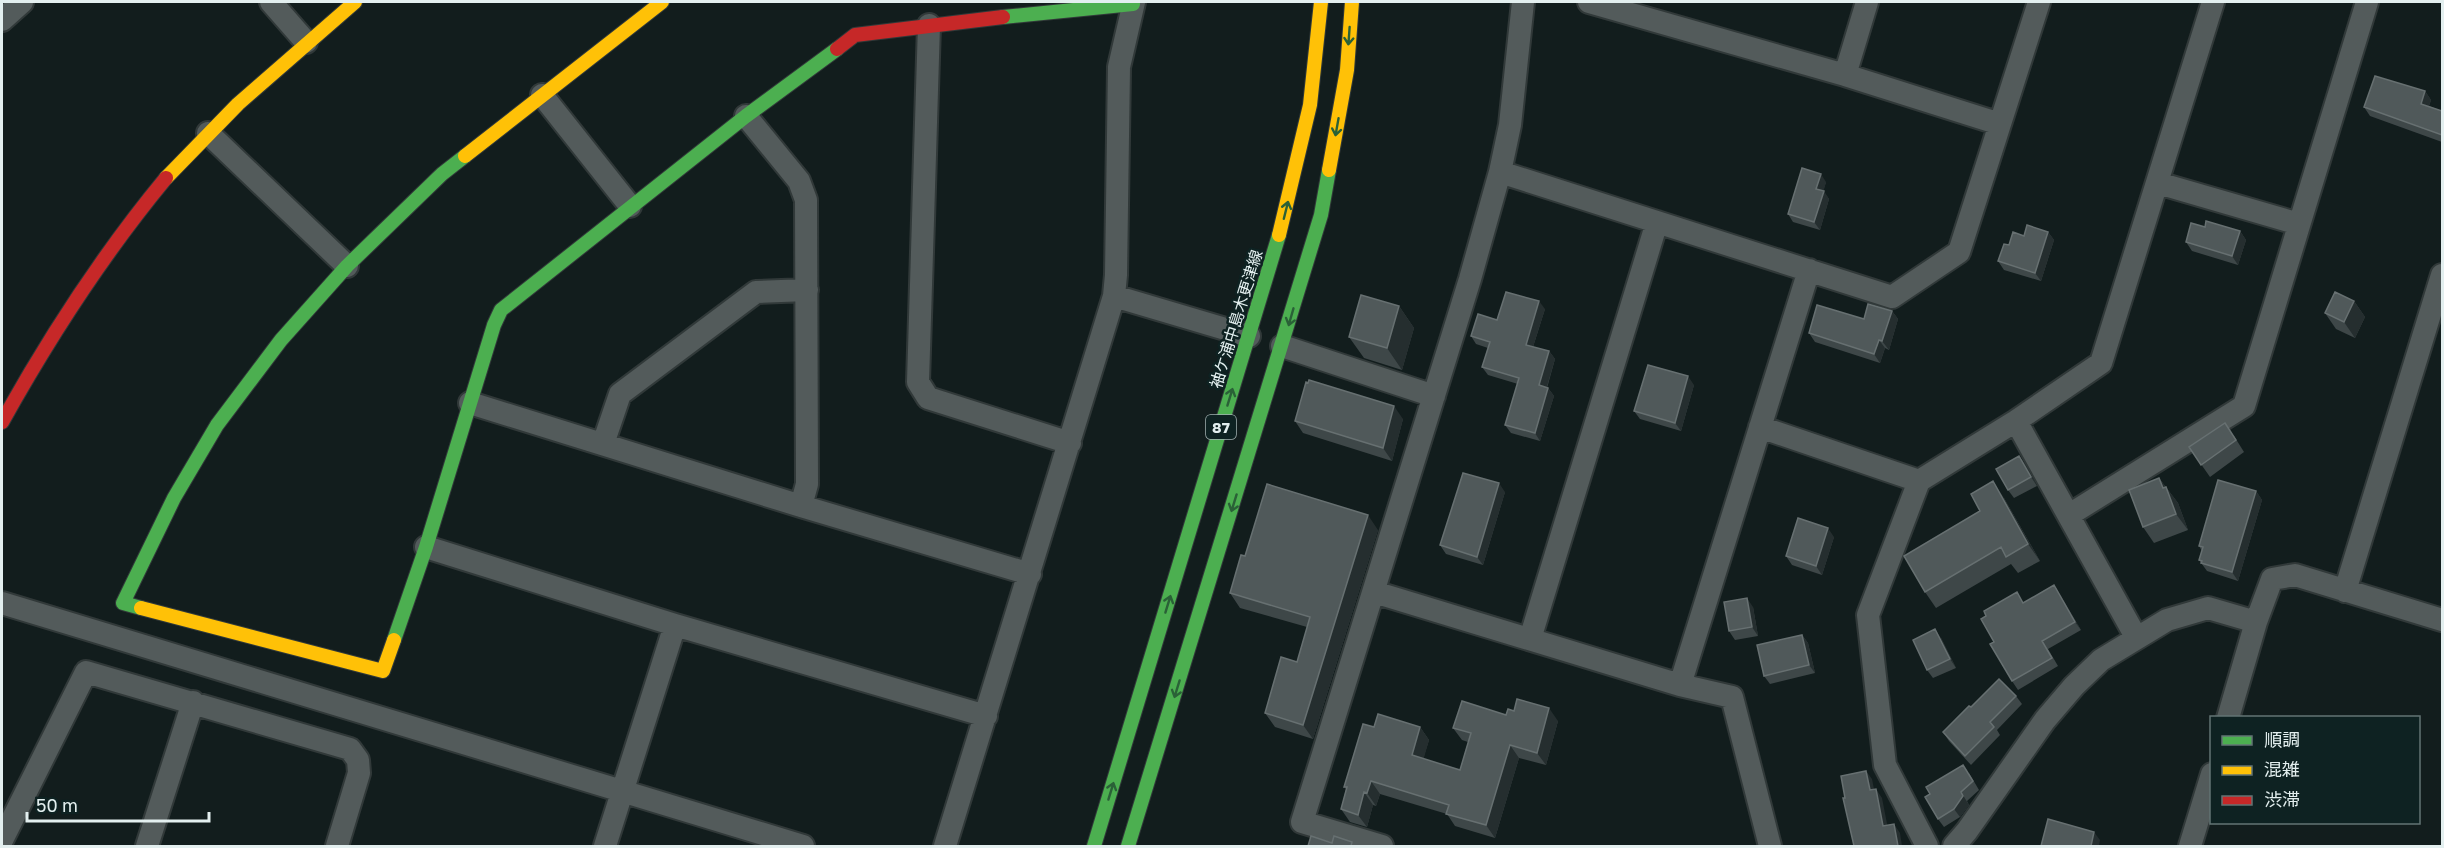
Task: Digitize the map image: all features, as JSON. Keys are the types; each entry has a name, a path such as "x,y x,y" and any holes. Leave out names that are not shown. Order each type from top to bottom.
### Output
{"street":[{"path":"2,20 22,2"},
{"path":"270,2 306,42"},
{"path":"2,422 24,381 68,311 119,237 172,172 208,133 306,42 355,2"},
{"path":"662,2 442,174 347,266 281,340 217,425 174,498 123,603 383,671 426,548 494,325 501,310 630,206 855,35 928,25 1019,8 1134,3 1119,67 1114,296 945,846"},
{"name":"袖ケ浦中島木更津線","path":"1094,846 1285,214 1310,105 1321,2"},
{"name":"87","path":"1128,846 1321,215 1347,70 1352,2"},
{"path":"1382,846 1302,822 1470,279 1500,172 1510,125 1523,2"},
{"path":"1589,2 1845,75 2000,124"},
{"path":"1845,75 1867,2"},
{"path":"1500,172 1892,297 1959,252 2039,2"},
{"path":"1927,846 1885,765 1868,615 1919,481 2016,421 2101,363 2213,2"},
{"path":"2069,515 2244,406 2367,2"},
{"path":"928,25 918,382 928,398 1070,443"},
{"path":"542,95 630,206"},
{"path":"746,116 799,181 806,200 807,484 801,506"},
{"path":"208,133 347,266"},
{"path":"2158,183 2299,224"},
{"path":"1530,639 1657,222"},
{"path":"1680,685 1809,270"},
{"path":"2345,591 2442,275"},
{"path":"603,444 620,394 756,292 807,290"},
{"path":"1114,296 1249,336"},
{"path":"1282,346 1434,396"},
{"path":"470,403 801,506 1030,574"},
{"path":"2016,421 2136,637"},
{"path":"1760,427 1919,481"},
{"path":"426,548 675,625 986,716"},
{"path":"2228,716 2256,622 2272,579 2295,575 2442,620"},
{"path":"1374,592 1680,685 1732,698 1770,846"},
{"path":"2,603 622,793 803,846"},
{"path":"1954,846 2045,720 2074,686 2101,660 2136,637 2168,620 2208,608 2256,622"},
{"path":"605,846 675,625"},
{"path":"2,840 86,672 350,749 357,760 359,773 337,846"},
{"path":"147,846 193,702"},
{"path":"2190,846 2210,777"}],"building":[{"path":"2375,76 2425,91 2421,104 2442,111 2442,135 2364,107"},
{"path":"1802,168 1821,174 1816,189 1824,191 1814,222 1788,214"},
{"path":"2206,221 2240,231 2232,256 2186,242 2191,223 2205,227"},
{"path":"2027,225 2048,232 2035,273 1998,261 2004,244 2009,245 2013,232 2024,236"},
{"path":"1506,292 1539,301 1526,345 1549,351 1539,385 1548,388 1535,433 1505,425 1519,378 1482,367 1490,342 1471,336 1478,314 1497,320"},
{"path":"2335,292 2354,301 2344,322 2325,313"},
{"path":"1361,295 1399,306 1387,348 1349,337"},
{"path":"1868,304 1892,311 1882,341 1879,340 1874,354 1809,333 1817,305 1864,319"},
{"path":"1648,365 1688,376 1675,423 1634,411"},
{"path":"1309,380 1394,406 1383,448 1295,421 1306,382 1308,383"},
{"path":"2225,423 2236,440 2201,465 2189,447"},
{"path":"2019,456 2031,477 2008,490 1996,469"},
{"path":"1463,473 1499,483 1477,557 1440,545"},
{"path":"2159,478 2163,488 2166,487 2176,514 2143,527 2129,490"},
{"path":"2218,480 2256,491 2232,572 2201,563 2202,561 2199,560 2203,547 2199,546"},
{"path":"1993,481 2028,544 2006,557 2001,547 1925,592 1904,556 1980,511 1971,494"},
{"path":"1267,484 1368,515 1303,725 1265,713 1281,657 1297,662 1310,617 1230,593 1241,555 1245,556"},
{"path":"1798,518 1828,528 1816,566 1786,556"},
{"path":"2054,585 2075,622 2042,641 2052,658 2012,681 1990,644 1994,642 1981,619 1986,616 1984,611 2017,592 2023,603"},
{"path":"1747,598 1752,627 1729,631 1724,602"},
{"path":"1935,629 1950,659 1927,670 1913,640"},
{"path":"1802,635 1809,665 1764,676 1757,645"},
{"path":"1999,679 2016,696 1990,722 1994,727 1965,756 1943,732"},
{"path":"1517,699 1549,708 1537,753 1510,745 1486,825 1446,814 1449,805 1371,781 1367,793 1364,792 1358,815 1341,809 1347,787 1344,787 1363,724 1374,727 1378,714 1420,727 1412,755 1460,770 1471,733 1453,728 1462,701 1506,715 1508,709 1514,711"},
{"path":"1963,765 1973,781 1961,792 1963,796 1954,809 1938,819 1925,797 1930,794 1926,787"},
{"path":"1866,771 1870,790 1876,789 1883,826 1894,824 1898,846 1854,846 1843,798 1845,798 1841,776"},
{"path":"2048,819 2094,832 2091,846 2041,846"},
{"path":"1311,836 1332,843 1334,836 1352,842 1351,846 1308,846"}],"traffic: fast":[{"path":"1003,17 1133,4"},
{"path":"394,640 426,547 494,325 501,310 746,116 837,49"},
{"path":"141,608 123,603 174,498 217,425 281,340 347,266 442,174 465,156"},
{"path":"1128,846 1321,215 1329,170"},
{"path":"1094,846 1279,235"}],"traffic: slow":[{"path":"166,178 238,104 355,2"},
{"path":"465,156 662,2"},
{"path":"1279,235 1310,105 1321,2"},
{"path":"1329,170 1347,70 1352,2"},
{"path":"141,608 383,671 394,640"}],"traffic: jam":[{"path":"837,49 855,35 1003,17"},
{"path":"2,422 78,296 166,178"}]}
